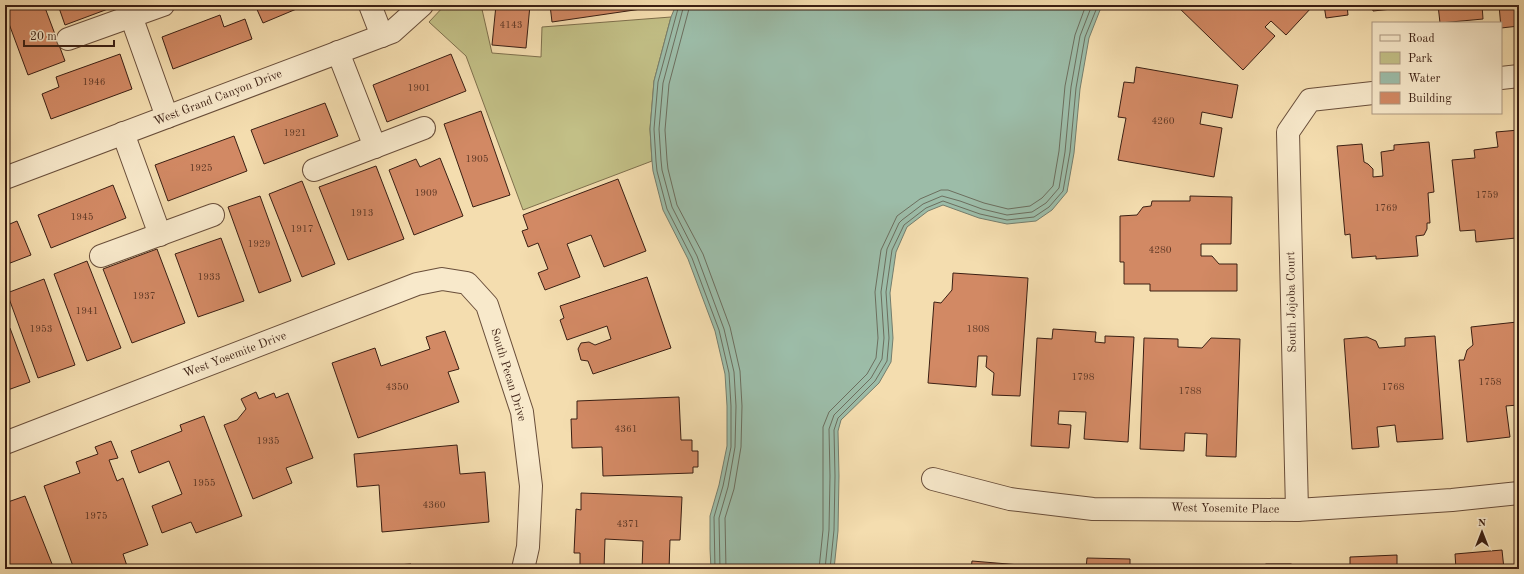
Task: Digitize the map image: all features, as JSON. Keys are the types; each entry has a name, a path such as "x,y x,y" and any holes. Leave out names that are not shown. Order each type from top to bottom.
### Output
{"street":[{"path":"68,39 163,5"},
{"path":"370,5 382,36"},
{"name":"West Grand Canyon Drive","path":"5,178 392,32 422,5"},
{"path":"131,16 167,117"},
{"path":"338,52 375,147"},
{"path":"1502,78 1519,76"},
{"name":"South Jojoba Court","path":"1297,510 1288,132 1310,100 1372,93"},
{"path":"314,170 424,128"},
{"path":"123,134 160,235"},
{"path":"101,256 213,215"},
{"name":"West Yosemite Drive","path":"5,443 418,284 442,280 467,284"},
{"name":"South Pecan Drive","path":"467,284 487,305 522,412 531,486 528,547 524,569"},
{"name":"West Yosemite Place","path":"933,479 1010,499 1093,509 1297,510 1444,500 1519,493"}],"green space":[{"path":"445,5 481,5 492,53 541,57 542,27 671,17 654,81 650,129 652,161 523,210 466,56 429,22"}],"water":[{"path":"676,5 1102,5 1089,38 1080,89 1074,153 1067,192 1052,210 1036,221 1007,224 979,218 943,205 928,211 907,227 896,252 890,293 893,338 891,362 879,383 841,420 838,431 838,531 834,569 711,569 710,516 719,485 727,446 725,374 715,331 688,259 663,210 653,171 650,129 654,81 671,17"}],"building":[{"path":"5,5 44,5 65,61 28,75 5,13"},
{"path":"58,5 115,5 116,6 65,25"},
{"path":"255,5 306,5 263,23"},
{"path":"496,5 530,5 526,48 492,45"},
{"path":"550,5 655,5 655,7 552,22"},
{"path":"1176,5 1310,5 1312,7 1286,35 1271,21 1265,27 1275,36 1243,70"},
{"path":"1324,5 1347,5 1348,15 1326,18"},
{"path":"1372,5 1410,5 1411,7 1373,11"},
{"path":"1438,5 1482,5 1483,19 1440,22"},
{"path":"1499,5 1519,5 1519,26 1502,28 1502,22 1500,22"},
{"path":"220,15 224,27 245,19 252,39 173,69 162,37"},
{"path":"120,54 132,89 51,119 42,94 59,87 56,77"},
{"path":"451,54 466,91 387,122 373,85"},
{"path":"1136,67 1238,85 1232,118 1202,112 1200,124 1222,128 1214,177 1118,160 1126,118 1118,117 1124,82 1134,83"},
{"path":"325,103 338,136 264,164 251,130"},
{"path":"481,111 510,195 473,207 444,124"},
{"path":"1519,130 1519,230 1515,230 1516,238 1476,242 1475,230 1460,231 1452,160 1475,158 1474,150 1498,147 1496,132"},
{"path":"234,136 247,171 168,201 155,165"},
{"path":"1429,142 1434,192 1428,193 1430,223 1427,223 1427,229 1424,235 1416,236 1418,256 1376,259 1376,256 1352,258 1350,234 1345,235 1337,146 1362,144 1364,162 1373,169 1373,177 1383,176 1381,152 1394,150 1394,145"},
{"path":"440,158 463,216 414,235 389,170 416,159 420,167"},
{"path":"376,166 404,239 348,260 319,187"},
{"path":"618,179 646,251 604,267 591,235 567,244 580,277 545,290 538,273 548,269 538,243 528,247 522,231 528,229 523,215"},
{"path":"302,181 335,264 302,277 269,194"},
{"path":"113,185 126,218 51,248 38,215"},
{"path":"260,196 291,281 259,293 228,207"},
{"path":"1190,196 1232,197 1231,244 1201,244 1201,256 1212,256 1219,264 1237,264 1237,291 1150,291 1150,284 1124,284 1124,262 1120,262 1120,216 1137,215 1143,207 1151,206 1152,201 1190,201"},
{"path":"17,221 31,255 5,265 5,226"},
{"path":"221,238 244,301 198,317 175,254"},
{"path":"157,249 185,323 132,343 103,269"},
{"path":"87,261 121,348 87,361 54,274"},
{"path":"953,273 1028,278 1020,396 992,395 994,373 986,367 987,356 978,356 976,387 928,383 934,302 941,303 952,290"},
{"path":"647,277 671,348 593,374 588,361 581,360 578,349 581,343 589,342 595,345 611,339 607,326 567,340 560,320 564,318 560,306"},
{"path":"44,279 75,365 38,378 7,293"},
{"path":"1517,322 1519,328 1519,419 1518,405 1506,406 1510,437 1467,442 1459,360 1464,360 1467,350 1473,345 1471,327"},
{"path":"10,328 30,382 5,391 5,330"},
{"path":"1053,329 1096,332 1095,342 1105,343 1105,336 1134,337 1128,442 1084,439 1086,412 1059,411 1058,424 1071,425 1069,448 1031,446 1037,338 1052,339"},
{"path":"445,331 459,369 448,372 459,402 358,438 332,363 375,348 381,366 430,349 426,337"},
{"path":"1435,336 1443,439 1397,442 1395,425 1377,427 1379,447 1352,449 1344,339 1367,337 1376,341 1379,348 1405,346 1405,338"},
{"path":"1144,338 1178,339 1178,347 1202,348 1211,338 1240,339 1236,457 1206,456 1207,434 1185,433 1184,451 1140,449"},
{"path":"256,392 259,399 274,393 276,398 288,393 313,458 286,468 292,483 253,499 224,425 237,420 246,409 241,399"},
{"path":"679,397 681,440 692,440 692,451 698,451 698,467 693,467 693,473 603,476 602,447 572,448 571,419 577,419 577,401"},
{"path":"204,416 242,516 196,533 191,522 162,533 152,506 182,494 169,461 139,473 131,451 182,431 180,425"},
{"path":"111,441 118,458 109,460 117,481 123,478 148,545 123,554 128,569 74,569 44,486 80,473 76,462 98,454 95,447"},
{"path":"457,445 460,474 485,472 489,522 382,532 379,485 357,487 354,454"},
{"path":"581,493 682,497 680,540 670,540 669,569 642,569 643,541 605,539 604,569 580,569 580,553 574,553 576,509 581,510"},
{"path":"25,496 54,569 5,569 5,503"},
{"path":"1502,550 1504,569 1456,569 1455,554"},
{"path":"1397,555 1397,569 1350,569 1350,557"},
{"path":"1087,558 1130,559 1130,569 1086,569"},
{"path":"972,561 1020,565 1020,569 971,569"},
{"path":"411,564 412,569 356,569 356,568"},
{"path":"1266,564 1291,564 1291,569 1266,569"},
{"path":"1040,565 1064,566 1063,569 1040,569"},
{"path":"865,567 888,569 864,569"},
{"path":"1199,567 1245,568 1245,569 1199,569"}]}
